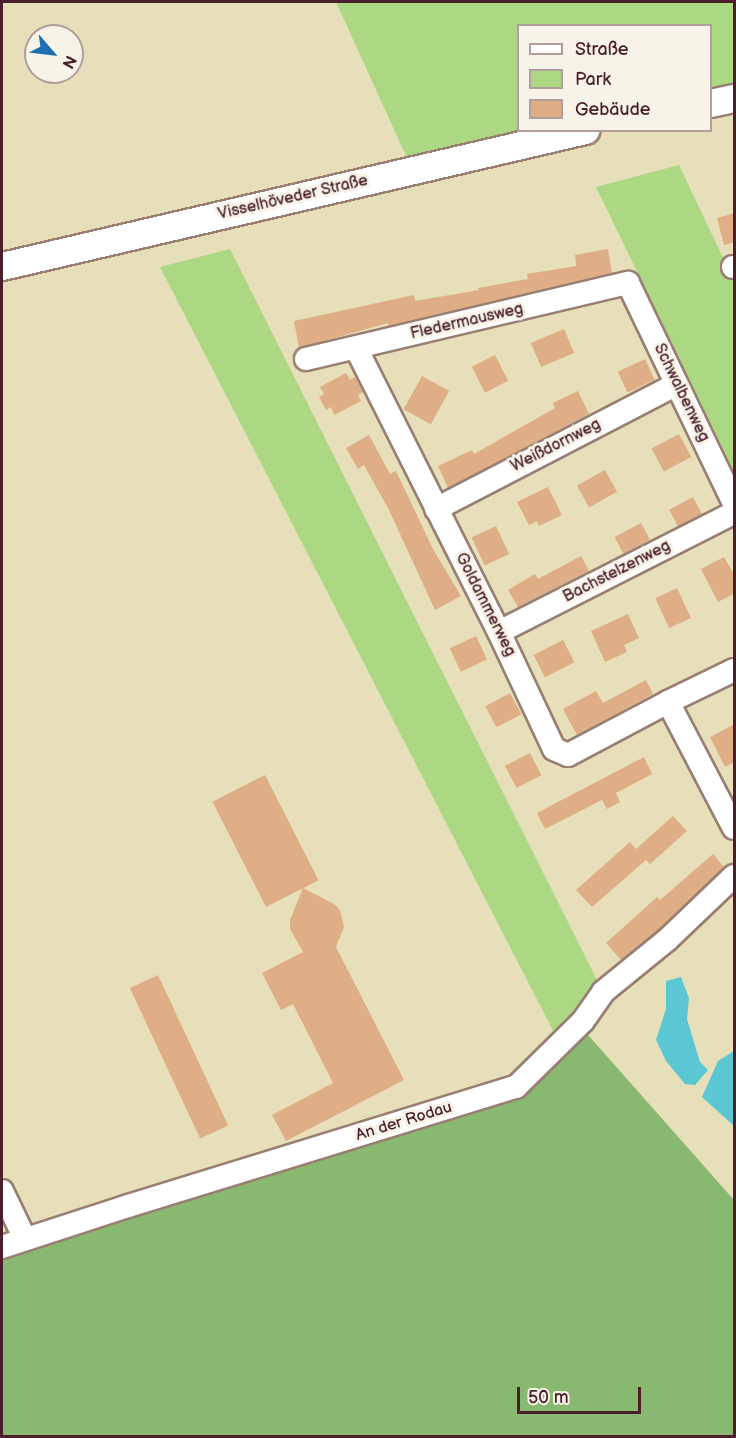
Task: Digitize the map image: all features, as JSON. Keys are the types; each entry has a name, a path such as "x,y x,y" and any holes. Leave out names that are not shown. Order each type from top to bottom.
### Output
{"main road":[{"path":"712,103 735,98"},
{"name":"Visselhöveder Straße","path":"2,266 576,132"}],"street":[{"name":"Fledermausweg","path":"306,359 628,284"},
{"name":"Schwalbenweg","path":"628,284 735,503"},
{"name":"Goldammerweg","path":"356,348 499,632 554,748 568,755 668,702"},
{"name":"Weißdornweg","path":"436,509 676,384"},
{"name":"Bachstelzenweg","path":"499,632 735,513"},
{"path":"735,670 668,702 735,828"},
{"name":"An der Rodau","path":"2,1247 516,1087 583,1021 603,992 668,939 735,876"},
{"path":"2,1191 25,1239"}],"green space":[{"path":"336,2 734,2 734,93 712,99 712,24 517,24 517,132 581,132 413,171"},
{"path":"679,165 734,281 734,471 596,187"},
{"path":"230,249 603,992 560,1044 160,267"},
{"path":"581,1027 734,1200 734,1436 2,1436 2,1257 517,1089"}],"water":[{"path":"681,977 689,998 687,1019 700,1062 708,1070 695,1085 685,1084 666,1061 656,1040 666,1009 666,981"},
{"path":"734,1051 734,1126 702,1097 718,1061"}],"building":[{"path":"735,213 735,242 724,245 717,218"},
{"path":"608,249 612,273 388,326 388,323 299,348 294,321 414,295 415,301 528,279 527,274 576,266 575,255"},
{"path":"564,329 574,353 541,367 531,343"},
{"path":"495,355 508,381 485,393 472,367"},
{"path":"645,359 655,380 628,393 618,372"},
{"path":"346,373 350,380 355,377 363,392 358,395 361,401 334,415 331,407 326,410 319,397 324,394 320,387"},
{"path":"422,376 449,391 431,424 404,409"},
{"path":"578,391 589,414 448,488 438,466 472,450 474,454 555,408 553,403"},
{"path":"679,434 691,457 664,472 652,449"},
{"path":"369,435 390,474 396,471 433,549 461,596 435,610 389,510 364,465 358,469 346,448"},
{"path":"605,470 617,492 589,507 577,486"},
{"path":"548,487 562,515 539,526 537,521 529,525 517,502"},
{"path":"693,497 702,514 678,526 669,510"},
{"path":"641,523 650,540 623,554 615,537"},
{"path":"496,526 509,554 485,566 472,537"},
{"path":"581,556 589,571 518,607 508,590 535,574 538,579"},
{"path":"724,557 735,576 735,593 718,602 701,569"},
{"path":"677,588 691,618 669,628 655,598"},
{"path":"628,614 639,638 624,645 627,652 605,662 591,631"},
{"path":"476,636 487,660 461,672 450,648"},
{"path":"563,640 574,662 545,677 534,655"},
{"path":"646,680 653,694 577,735 563,709 596,691 603,703"},
{"path":"510,693 521,714 497,727 485,706"},
{"path":"735,724 735,762 725,767 710,737"},
{"path":"530,753 541,775 516,788 505,766"},
{"path":"644,757 652,774 616,793 620,802 607,809 602,800 545,829 537,813"},
{"path":"265,775 319,880 266,907 212,802"},
{"path":"673,816 687,831 650,864 646,860 592,907 576,890 630,842 636,849"},
{"path":"713,854 724,867 659,929 621,960 606,943 657,897 660,900"},
{"path":"303,888 334,904 340,910 344,927 336,947 404,1080 286,1141 272,1115 333,1083 293,1004 281,1010 262,973 303,952 290,929 290,920"},
{"path":"158,975 228,1125 200,1139 130,988"}]}
